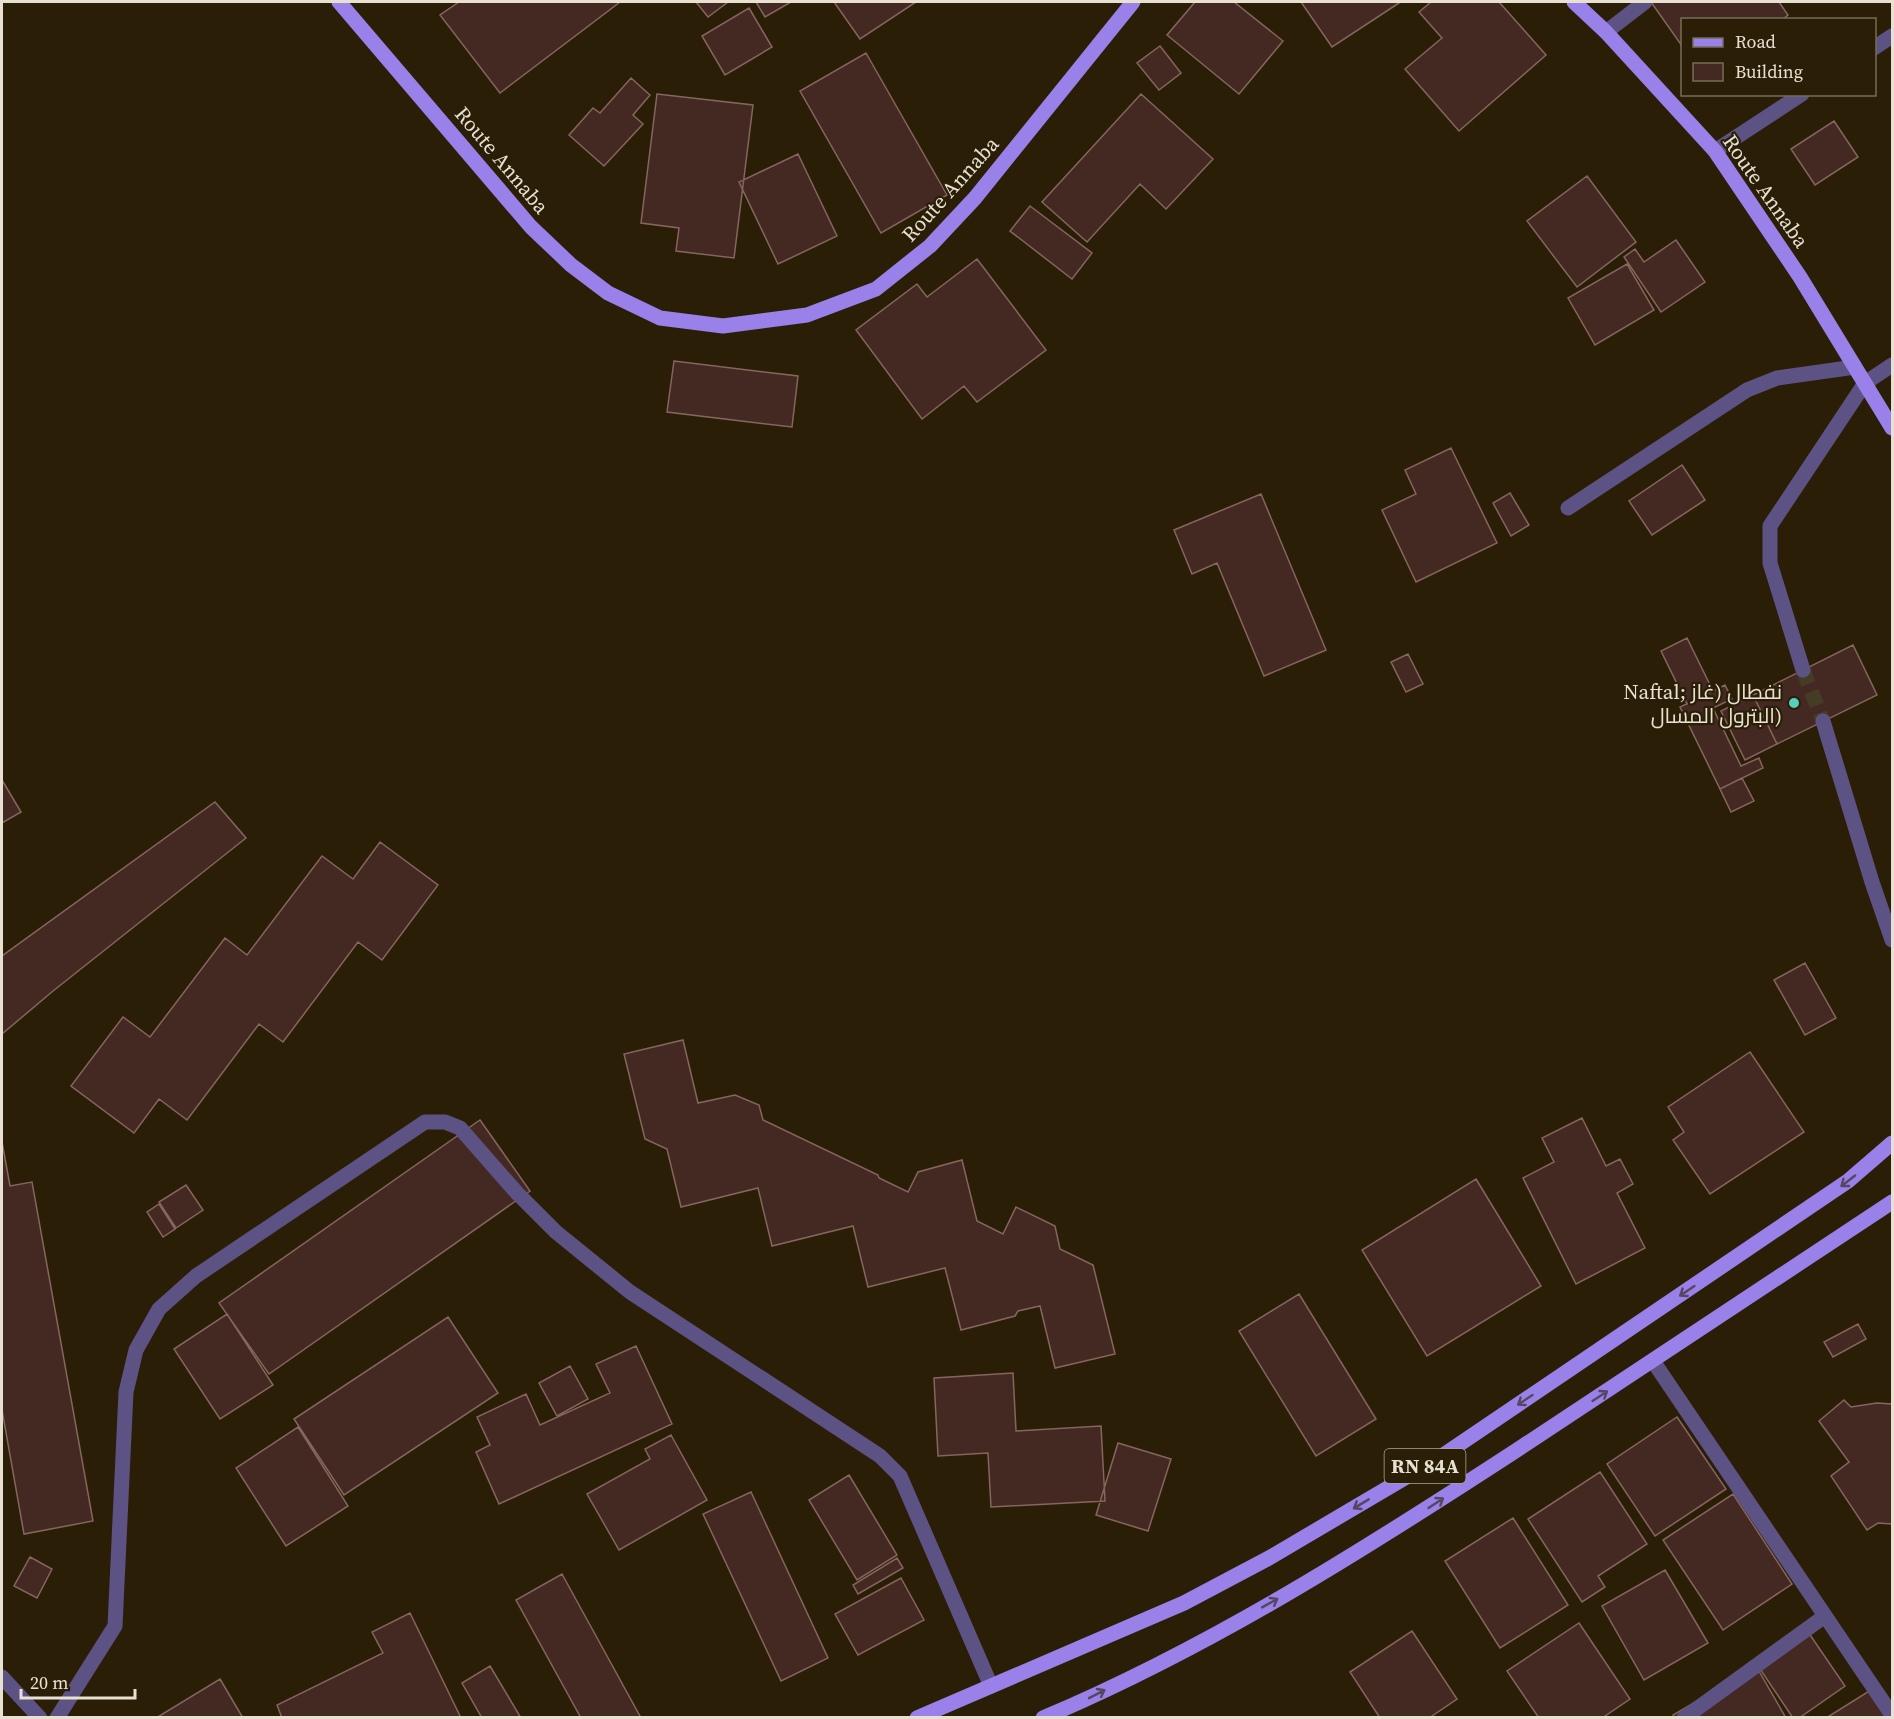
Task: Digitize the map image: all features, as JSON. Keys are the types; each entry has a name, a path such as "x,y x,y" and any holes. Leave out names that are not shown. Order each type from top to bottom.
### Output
{"main road":[{"name":"Route Annaba","path":"339,2 531,228 571,265 608,293 660,318 723,326 807,315 876,289 930,246 975,198 1132,2"},
{"name":"Route Annaba","path":"1574,2 1606,32 1715,151 1800,277 1893,428"},
{"name":"RN 84A","path":"917,1718 1184,1603 1269,1558 1442,1456 1848,1181 1893,1143"},
{"name":"RN 84A","path":"1043,1718 1080,1702 1197,1643 1309,1582 1418,1514 1893,1202"}],"street":[{"path":"1606,32 1646,2"},
{"path":"1876,47 1893,36"},
{"path":"1715,151 1799,96"},
{"path":"1803,670 1770,563 1770,526 1865,383 1893,365"},
{"path":"1568,508 1747,390 1778,378 1855,367"},
{"path":"1823,721 1872,882 1893,940"},
{"path":"57,1718 115,1626 126,1392 136,1350 159,1309 196,1276 425,1122 445,1122 460,1128 517,1193 556,1232 630,1292 880,1456 900,1476 991,1686"},
{"path":"1653,1361 1893,1715"},
{"path":"1684,1718 1826,1616"},
{"path":"2,1677 40,1718"}],"building":[{"path":"459,2 620,2 500,93 440,15"},
{"path":"696,2 728,2 708,17"},
{"path":"756,2 791,2 765,17"},
{"path":"834,2 916,2 860,39"},
{"path":"1195,2 1234,2 1283,41 1239,94 1167,35"},
{"path":"1301,2 1397,2 1399,3 1332,47"},
{"path":"1431,2 1499,2 1546,55 1459,131 1405,69 1442,38 1419,12"},
{"path":"1651,2 1779,2 1788,15 1784,18 1681,18 1681,45"},
{"path":"749,8 772,47 725,75 702,36"},
{"path":"1160,46 1181,73 1159,90 1137,63"},
{"path":"866,53 947,195 881,233 800,91"},
{"path":"631,78 650,95 633,115 643,124 604,166 569,135 593,108 600,113"},
{"path":"657,94 753,105 734,258 676,251 679,228 641,223"},
{"path":"1141,94 1213,159 1166,209 1140,184 1087,242 1042,202"},
{"path":"1834,121 1858,157 1815,185 1791,149"},
{"path":"798,154 837,236 778,264 739,182"},
{"path":"1587,176 1636,242 1577,287 1527,221"},
{"path":"1030,206 1092,253 1072,279 1010,231"},
{"path":"1676,240 1705,282 1661,312 1624,257 1635,249 1644,262"},
{"path":"977,259 1046,350 977,402 964,386 922,419 856,330 917,284 927,297"},
{"path":"1627,264 1654,310 1595,345 1568,298"},
{"path":"674,361 798,376 792,427 667,412"},
{"path":"1451,448 1497,543 1416,582 1382,510 1416,494 1405,470"},
{"path":"1682,465 1705,500 1652,535 1629,501"},
{"path":"1510,493 1529,525 1511,536 1493,503"},
{"path":"1261,494 1326,650 1264,676 1217,563 1192,574 1174,530"},
{"path":"1687,638 1713,691 1687,704 1661,651"},
{"path":"1853,645 1877,695 1777,744 1753,695"},
{"path":"1408,654 1423,684 1406,692 1391,662"},
{"path":"1725,685 1732,699 1713,708 1741,766 1759,758 1763,768 1720,789 1680,707"},
{"path":"1753,695 1777,744 1745,760 1721,711"},
{"path":"1742,778 1754,801 1731,812 1720,789"},
{"path":"2,780 21,812 2,823"},
{"path":"215,802 246,838 2,1034 2,956"},
{"path":"380,842 438,885 382,960 358,942 283,1042 259,1024 187,1120 159,1099 134,1133 71,1086 123,1017 150,1037 225,938 247,955 322,856 353,879"},
{"path":"1805,963 1836,1018 1805,1035 1774,980"},
{"path":"683,1040 698,1103 735,1095 759,1105 763,1120 878,1175 879,1178 908,1192 918,1172 962,1160 977,1221 1003,1234 1016,1207 1055,1226 1060,1249 1093,1265 1115,1354 1055,1368 1040,1306 1018,1311 1015,1316 961,1330 945,1268 868,1287 853,1226 772,1246 758,1188 681,1207 667,1149 645,1139 624,1054"},
{"path":"1750,1052 1804,1132 1710,1194 1673,1140 1684,1132 1668,1107"},
{"path":"1582,1118 1606,1166 1620,1159 1633,1184 1617,1193 1645,1248 1576,1284 1523,1178 1554,1162 1542,1138"},
{"path":"480,1120 530,1191 269,1374 219,1303"},
{"path":"2,1142 10,1186 32,1182 93,1521 24,1534 2,1410"},
{"path":"1476,1179 1541,1286 1427,1356 1362,1250"},
{"path":"186,1185 203,1210 176,1228 159,1202"},
{"path":"159,1204 175,1229 163,1237 147,1212"},
{"path":"1299,1294 1376,1419 1316,1456 1239,1331"},
{"path":"227,1314 273,1385 220,1419 174,1349"},
{"path":"448,1317 498,1393 344,1495 294,1419"},
{"path":"1858,1324 1866,1339 1833,1357 1824,1342"},
{"path":"636,1346 672,1424 499,1504 476,1452 490,1445 477,1417 526,1394 540,1425 610,1393 596,1364"},
{"path":"570,1366 588,1399 557,1416 539,1383"},
{"path":"1013,1373 1016,1431 1101,1426 1105,1501 991,1507 988,1453 938,1456 934,1378"},
{"path":"1844,1400 1851,1407 1877,1403 1892,1404 1892,1524 1878,1523 1867,1530 1831,1476 1849,1462 1819,1421"},
{"path":"1677,1417 1726,1489 1655,1536 1607,1464"},
{"path":"298,1427 348,1506 286,1546 236,1468"},
{"path":"671,1435 707,1500 619,1550 587,1494 650,1459 645,1449"},
{"path":"1118,1443 1171,1459 1148,1531 1096,1515"},
{"path":"1600,1472 1647,1544 1598,1576 1605,1587 1582,1602 1528,1519"},
{"path":"849,1475 897,1555 857,1580 809,1500"},
{"path":"751,1492 828,1658 781,1681 703,1514"},
{"path":"1733,1494 1792,1584 1723,1630 1663,1540"},
{"path":"1513,1518 1568,1605 1500,1648 1445,1561"},
{"path":"30,1557 52,1569 37,1598 14,1586"},
{"path":"897,1558 903,1568 858,1594 853,1585"},
{"path":"1665,1570 1708,1643 1644,1680 1602,1606"},
{"path":"562,1574 641,1718 581,1718 516,1600"},
{"path":"901,1578 924,1620 858,1655 835,1614"},
{"path":"410,1613 461,1718 282,1718 277,1705 383,1653 372,1632"},
{"path":"1579,1623 1630,1699 1602,1718 1539,1718 1507,1671"},
{"path":"1806,1629 1845,1686 1799,1718 1793,1718 1756,1663"},
{"path":"1412,1631 1457,1699 1429,1718 1380,1718 1350,1672"},
{"path":"490,1666 521,1718 482,1718 462,1683"},
{"path":"1756,1666 1786,1718 1674,1718 1673,1715"},
{"path":"220,1679 243,1718 156,1718"},
{"path":"1874,1688 1892,1718 1826,1718"}],"tunnel":[{"path":"1803,670 1823,721"}],"place":[{"name":"Naftal; نفطال (غاز البترول المسال)","path":"1794,703"}]}
